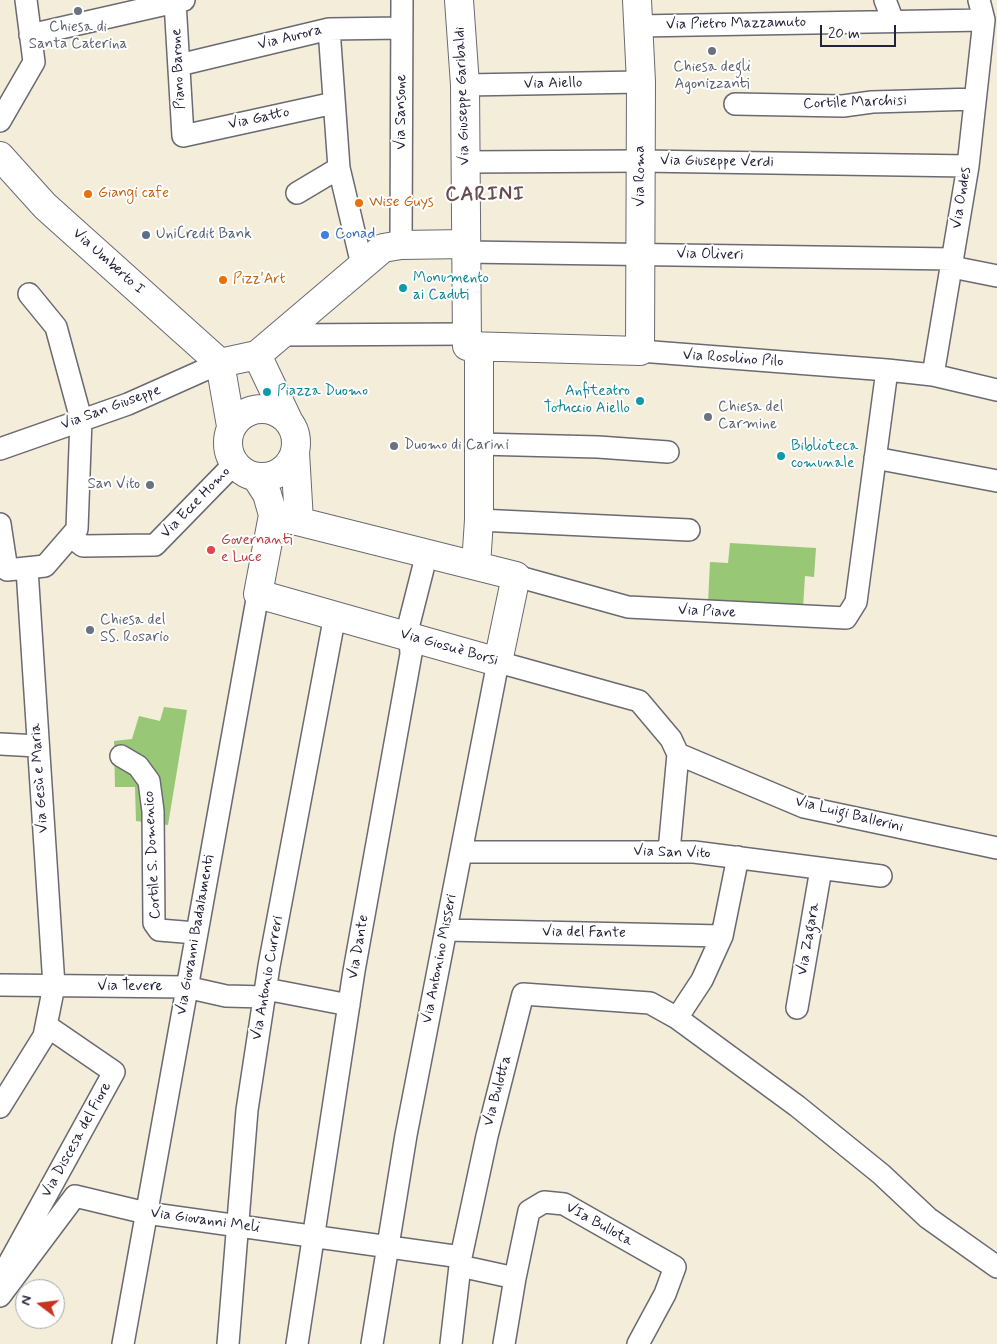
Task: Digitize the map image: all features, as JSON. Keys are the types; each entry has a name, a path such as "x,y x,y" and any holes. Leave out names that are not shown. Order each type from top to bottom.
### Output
{"street":[{"path":"0,121 34,62 26,0"},
{"name":"Via Sansone","path":"401,235 402,0"},
{"name":"Via Giuseppe Garibaldi","path":"459,0 465,85 466,239 471,342 479,444 479,520 476,565"},
{"path":"885,0 893,21"},
{"path":"30,36 180,1"},
{"name":"Piano Barone","path":"180,1 179,65 183,136"},
{"name":"Via Pietro Mazzamuto","path":"638,13 893,21 985,5"},
{"name":"Via Ondes","path":"933,375 968,166 985,5"},
{"name":"Via Roma","path":"638,13 641,82 640,351"},
{"path":"329,28 339,168 362,265"},
{"name":"Via Aurora","path":"179,65 329,28 402,28"},
{"name":"Via Aiello","path":"465,85 641,82"},
{"name":"Cortile Marchisi","path":"735,104 843,106 872,102 975,99"},
{"name":"Via Gatto","path":"183,136 334,103"},
{"name":"Via Giuseppe Verdi","path":"465,162 641,161 968,166"},
{"path":"297,193 339,168"},
{"name":"Via Umberto I","path":"4,169 220,363"},
{"path":"232,426 220,363 257,355 362,265 401,235 466,239"},
{"name":"Via Oliveri","path":"466,239 641,254 952,263 997,276"},
{"path":"0,524 7,570 45,566 77,529 81,419 56,326 28,294"},
{"path":"281,335 471,342"},
{"name":"Via Rosolino Pilo","path":"471,342 640,351 887,370 933,375 997,390"},
{"path":"257,355 296,436 295,452 299,521"},
{"name":"Via San Giuseppe","path":"0,449 128,404 220,363"},
{"name":"Via Piave","path":"272,521 299,521 325,527 476,565 628,607 846,618 856,602 887,370"},
{"path":"272,521 267,494 245,470 230,458 227,442 232,426 243,413 259,408 275,410 288,420"},
{"path":"479,444 598,447 668,452"},
{"path":"245,470 273,476 287,467 295,452"},
{"path":"875,458 997,481"},
{"name":"Via Ecce Homo","path":"70,537 83,546 155,545 245,470"},
{"path":"479,520 689,530"},
{"name":"Via Giovanni Badalamenti","path":"123,1344 186,987 272,521"},
{"name":"Via Dante","path":"298,1344 349,1005 411,654 409,624 427,553"},
{"name":"Via Gesù e Maria","path":"0,1107 44,1036 54,986 27,569"},
{"name":"Via Antonino Misseri","path":"372,1344 406,1135 516,576"},
{"name":"Via Giosuè Borsi","path":"258,594 639,702 671,739 678,754"},
{"name":"Via Antonio Curreri","path":"228,1344 247,1110 265,993 335,615"},
{"path":"0,744 38,746"},
{"path":"669,851 678,754"},
{"name":"Via Luigi Ballerini","path":"678,754 804,807 997,848"},
{"name":"Cortile S. Domenico","path":"121,756 138,766 150,781 153,811 154,923 159,930 196,933"},
{"name":"Via San Vito","path":"461,852 669,851 738,856 881,876"},
{"path":"738,856 722,936 702,980 677,1018 797,1106 881,1174 928,1218 997,1267"},
{"name":"Via Zagara","path":"796,1008 821,869"},
{"name":"Via del Fante","path":"446,930 722,936"},
{"name":"Via Tevere","path":"0,985 186,987 226,996 265,993 349,1005"},
{"name":"Via Bulotta","path":"451,1344 461,1261 487,1136 523,994 650,1003 677,1018"},
{"name":"Via Discesa del Fiore","path":"0,1279 114,1072 47,1026"},
{"name":"Via Giovanni Meli","path":"0,1296 75,1196 146,1213 237,1227 388,1246 461,1261"},
{"name":"VIa Bullota","path":"515,1278 529,1211 544,1202 564,1204 675,1267 674,1276 638,1344"},
{"path":"461,1261 515,1278 504,1344"}],"green space":[{"path":"730,543 816,548 814,577 805,576 803,608 708,603 710,562 728,563"},
{"path":"164,707 187,710 168,825 136,821 135,787 115,787 114,741 132,739 139,716 160,721"}],"place":[{"name":"Chiesa di Santa Caterina","path":"78,11"},
{"name":"Chiesa degli Agonizzanti","path":"712,51"},
{"name":"Giangi cafe","path":"88,194"},
{"name":"Wise Guys","path":"359,203"},
{"name":"UniCredit Bank","path":"146,235"},
{"name":"Conad","path":"325,235"},
{"name":"Pizz'Art","path":"223,280"},
{"name":"Monumento ai Caduti","path":"403,288"},
{"name":"Piazza Duomo","path":"267,392"},
{"name":"Anfiteatro Totuccio Aiello","path":"640,401"},
{"name":"Chiesa del Carmine","path":"708,417"},
{"name":"Duomo di Carini","path":"394,446"},
{"name":"Biblioteca comunale","path":"781,456"},
{"name":"San Vito","path":"150,485"},
{"name":"Governanti e Luce","path":"211,550"},
{"name":"Chiesa del SS. Rosario","path":"90,630"}],"district":[{"name":"CARINI","path":"485,196"}]}
